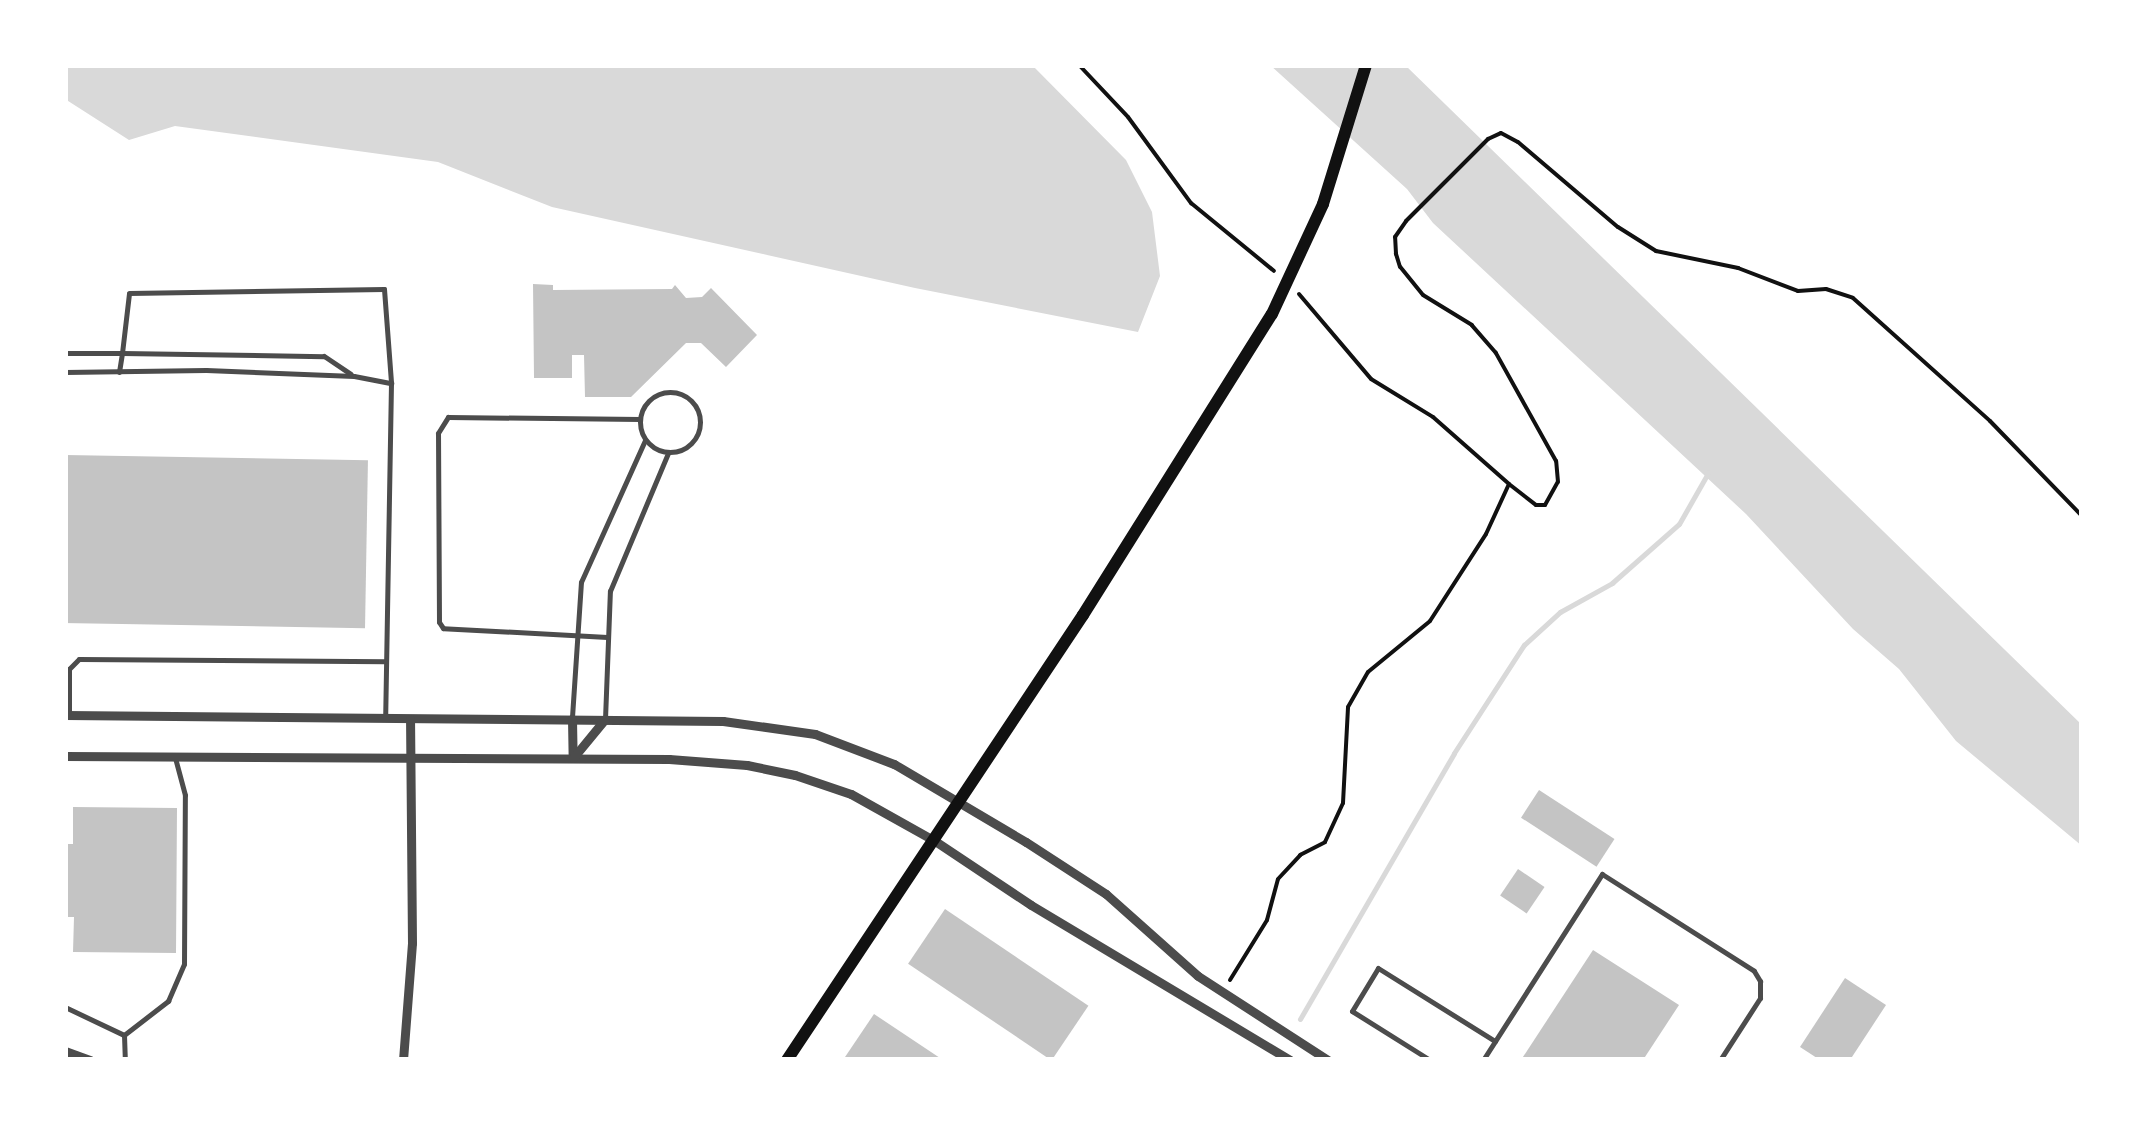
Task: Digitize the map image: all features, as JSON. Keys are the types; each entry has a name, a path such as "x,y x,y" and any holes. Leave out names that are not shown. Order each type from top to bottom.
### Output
{"main road":[{"path":"788,1060 961,801 1272,314 1323,204 1366,65"}],"street":[{"path":"67,715 722,721 815,734 894,764 961,801 1106,894 1198,976 1328,1060"},
{"path":"403,1060 412,943 410,718"},
{"path":"572,719 573,758"},
{"path":"573,758 605,719"},
{"path":"65,756 669,758 747,765 795,775 851,794 935,841 1031,905 1290,1060"},
{"path":"65,1051 90,1060"}],"lane":[{"path":"119,373 130,293 384,289 392,384 386,718"},
{"path":"65,353 324,356 354,376"},
{"path":"188,354 189,372"},
{"path":"65,372 354,376 392,384"},
{"path":"572,719 585,567 645,440 640,419 651,398 676,392 694,404 700,422 697,437 690,445 668,453 610,591 605,719"},
{"path":"607,637 443,628 439,622 440,425 448,417 640,419"},
{"path":"645,440 668,453"},
{"path":"67,715 69,669 79,659 385,661"},
{"path":"124,1034 168,1001 184,964 185,794 175,757"},
{"path":"1483,1060 1602,874 1754,972 1760,981 1760,998 1720,1060"},
{"path":"1430,1060 1352,1011 1378,968 1495,1041"},
{"path":"65,1007 124,1034"},
{"path":"124,1034 126,1060"}],"path":[{"path":"1222,992 1268,920 1278,880 1300,855 1324,842 1343,803 1348,707 1368,672 1430,621 1486,534 1509,484 1536,505 1545,505 1558,482 1556,461 1496,353 1472,325 1423,295 1400,267 1396,238 1488,139 1502,134 1518,142 1618,227 1656,251 1738,268 1798,291 1826,289 1853,298 1990,420 2082,516"}],"shaded area":[{"path":"65,65 1032,65 1126,160 1152,212 1160,276 1138,332 915,288 552,207 438,162 175,126 129,140 65,99"},
{"path":"1270,65 1405,65 2082,725 2082,846 1956,741 1899,669 1853,629 1746,514 1433,223 1407,189"}],"building":[{"path":"533,284 553,285 553,290 672,289 675,285 686,298 702,297 711,288 757,335 726,367 701,343 686,343 631,397 585,397 584,355 572,355 572,378 534,378"},
{"path":"65,455 368,460 365,628 65,623"},
{"path":"1539,790 1614,839 1597,867 1521,818"},
{"path":"73,807 177,808 176,953 73,952 74,917 65,917 65,844 73,844"},
{"path":"1518,869 1545,887 1527,913 1500,896"},
{"path":"945,909 1088,1006 1051,1060 908,964"},
{"path":"1593,950 1679,1005 1643,1060 1521,1060"},
{"path":"1845,978 1886,1005 1850,1060 1820,1060 1800,1047"},
{"path":"874,1014 943,1060 843,1060"}],"waterway":[{"path":"1300,1019 1454,753 1524,645 1560,612 1612,583 1679,524 1708,473"}]}
